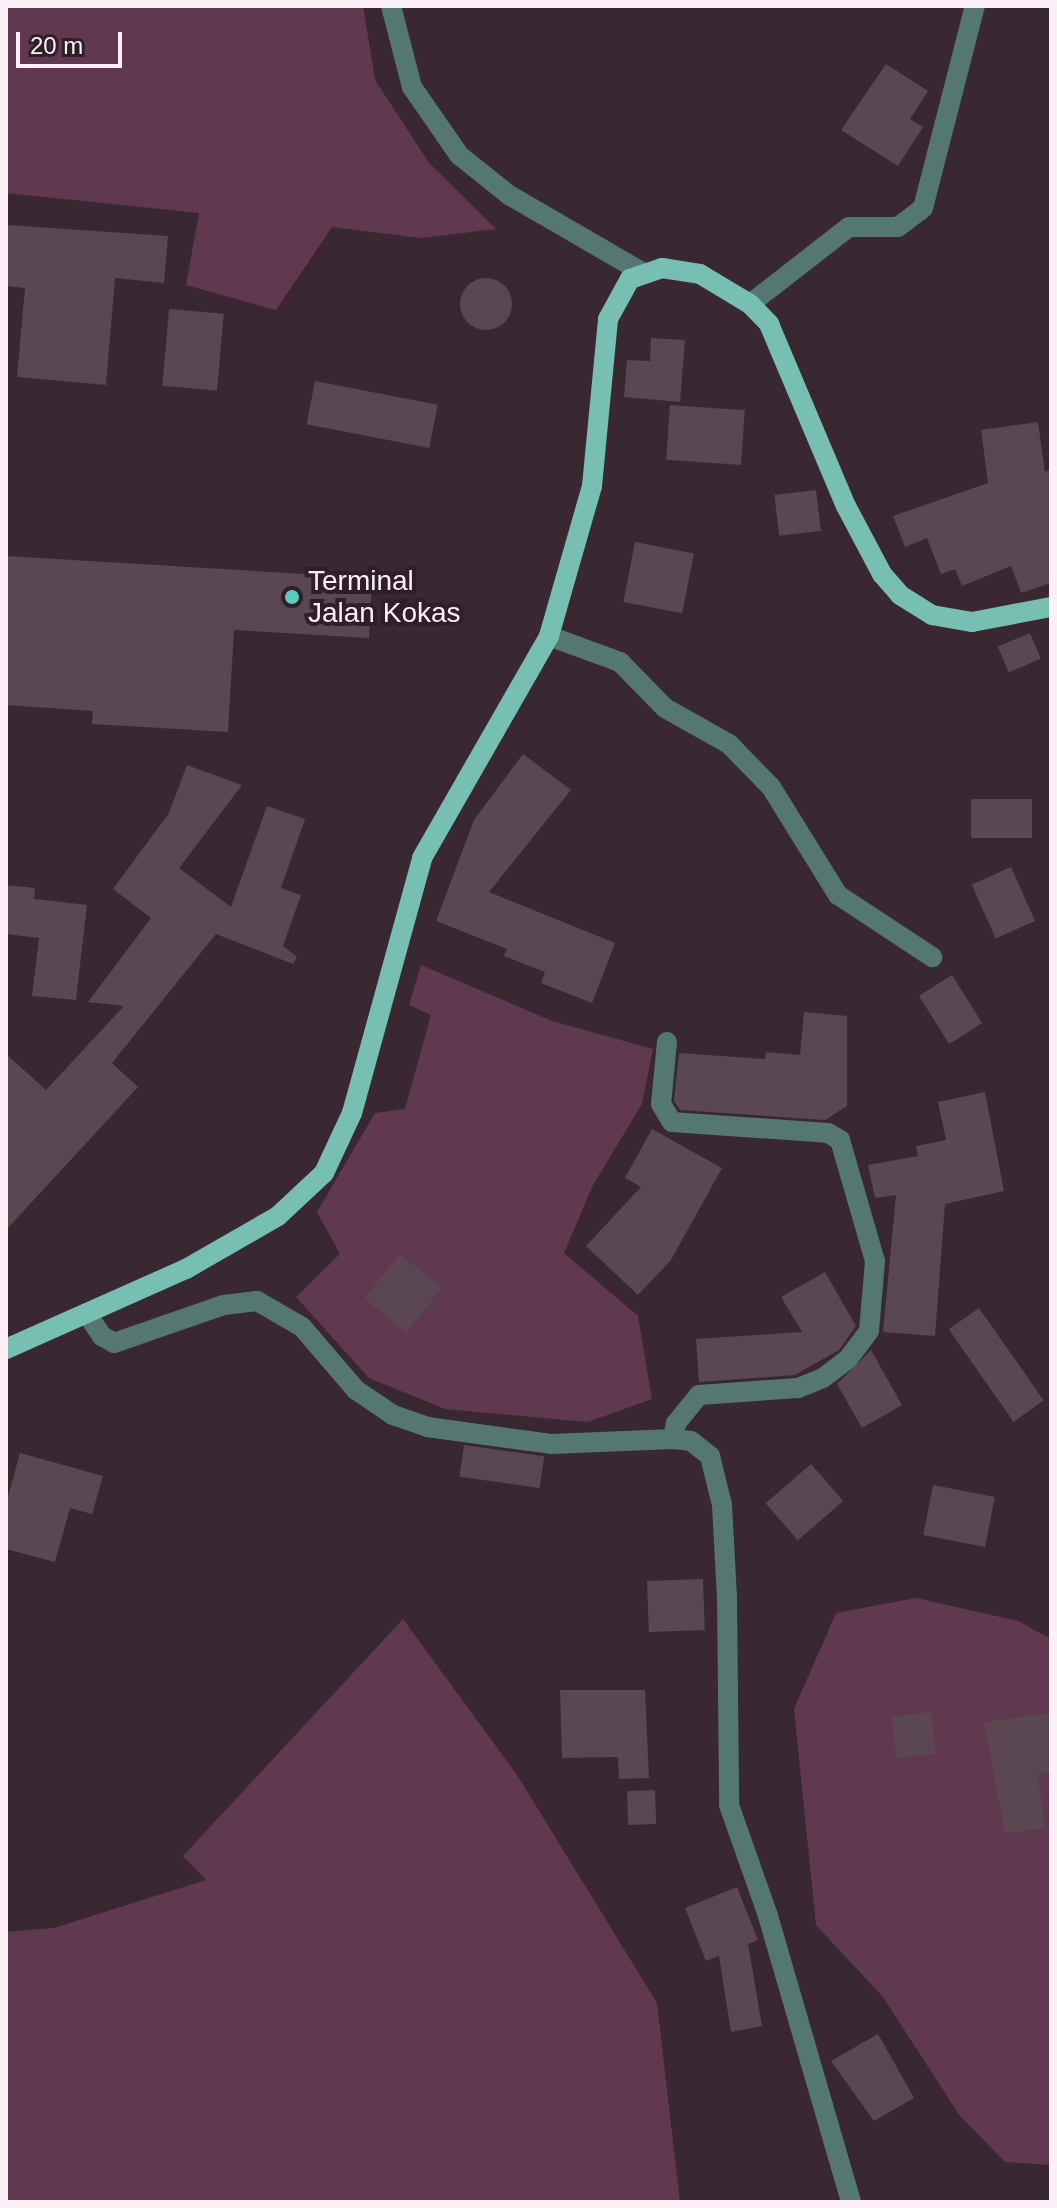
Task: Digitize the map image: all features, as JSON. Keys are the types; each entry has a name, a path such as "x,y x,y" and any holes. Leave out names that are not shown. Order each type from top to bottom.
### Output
{"main road":[{"path":"6,1349 186,1269 278,1216 324,1173 352,1113 422,858 549,636 592,486 608,319 620,289 642,272 662,268 700,274 750,304 780,344 841,495 865,545 900,595 932,615 972,622 1051,607"}],"street":[{"path":"391,6 412,87 459,155 509,195 642,272"},
{"path":"750,304 849,227 898,227 923,208 975,6"},
{"path":"549,636 614,659 671,712 729,744 771,787 838,895 932,957"},
{"path":"667,1042 661,1104 672,1122 828,1133 840,1140 875,1261 869,1331 848,1359 823,1378 798,1388 699,1395 676,1423 673,1439"},
{"path":"87,1314 102,1336 114,1343 224,1305 257,1301 302,1327 356,1390 393,1415 427,1427 551,1444 673,1439 699,1446 712,1461 722,1505 727,1597 729,1805 768,1916 851,2202"}],"shaded area":[{"path":"6,6 363,6 375,80 429,163 496,229 421,238 332,227 276,310 186,285 199,213 6,193"},
{"path":"421,965 552,1021 653,1049 642,1104 593,1185 564,1253 638,1316 652,1399 588,1422 445,1409 369,1378 296,1297 340,1254 317,1212 375,1113 405,1109 431,1015 409,1005"},
{"path":"916,1598 1018,1621 1051,1639 1051,2165 1005,2162 960,2116 883,1997 816,1925 794,1709 836,1613"},
{"path":"403,1619 517,1775 657,2003 680,2202 6,2202 6,1932 54,1928 206,1880 183,1856"}],"building":[{"path":"886,64 928,91 910,119 923,127 898,166 841,130"},
{"path":"8,225 168,236 164,283 115,278 106,385 17,377 25,288 6,286"},
{"path":"486,278 505,285 512,304 505,323 486,330 467,323 460,304 467,285"},
{"path":"169,309 224,314 217,391 162,386"},
{"path":"651,338 685,340 680,402 624,397 627,360 650,361"},
{"path":"315,381 438,405 429,448 307,424"},
{"path":"670,405 745,410 741,465 666,460"},
{"path":"1038,422 1045,472 1051,469 1051,583 1021,593 1011,566 962,586 955,569 941,574 927,538 905,547 893,516 988,483 981,430"},
{"path":"816,490 821,531 779,536 774,495"},
{"path":"635,542 694,553 682,613 623,602"},
{"path":"6,556 372,578 369,638 234,630 228,732 92,724 93,711 6,705"},
{"path":"1030,633 1041,659 1009,672 998,647"},
{"path":"523,754 571,790 489,892 615,943 592,1003 541,983 545,972 504,956 507,949 436,921 474,820"},
{"path":"187,765 242,785 179,868 231,907 267,806 305,819 281,888 301,895 283,946 297,957 293,964 216,934 112,1063 138,1087 6,1230 6,1054 46,1090 124,1006 88,1002 151,918 113,889 169,813"},
{"path":"971,799 1032,799 1032,838 971,838"},
{"path":"1011,867 1035,921 996,938 972,884"},
{"path":"6,885 35,888 34,899 87,905 76,1000 32,996 39,938 6,934"},
{"path":"952,975 982,1023 949,1044 919,996"},
{"path":"804,1012 847,1016 847,1106 825,1120 680,1110 674,1101 679,1053 765,1059 766,1052 800,1055"},
{"path":"985,1092 1004,1191 945,1204 935,1336 883,1332 896,1195 875,1198 868,1165 918,1156 916,1146 946,1140 938,1102"},
{"path":"652,1129 722,1168 671,1260 638,1295 586,1246 641,1187 625,1178"},
{"path":"400,1254 442,1288 406,1332 364,1298"},
{"path":"825,1272 856,1326 839,1350 795,1375 699,1382 696,1339 802,1332 781,1297"},
{"path":"979,1308 1044,1401 1014,1422 949,1329"},
{"path":"871,1350 902,1405 862,1428 837,1384"},
{"path":"464,1445 544,1456 540,1488 460,1477"},
{"path":"20,1453 103,1476 92,1514 70,1508 55,1562 6,1549 6,1504"},
{"path":"811,1464 843,1501 798,1540 766,1503"},
{"path":"933,1485 995,1497 985,1547 923,1535"},
{"path":"703,1579 705,1630 649,1632 647,1581"},
{"path":"560,1690 645,1690 649,1778 619,1779 618,1757 562,1758"},
{"path":"931,1712 936,1754 896,1759 891,1717"},
{"path":"1051,1713 1051,1772 1038,1774 1045,1828 1005,1834 984,1722"},
{"path":"655,1790 656,1824 628,1825 627,1791"},
{"path":"737,1887 758,1940 748,1944 762,2026 731,2032 719,1956 706,1961 685,1908"},
{"path":"878,2034 914,2098 874,2121 831,2061"}],"place":[{"name":"Terminal Jalan Kokas","path":"292,597"}]}
